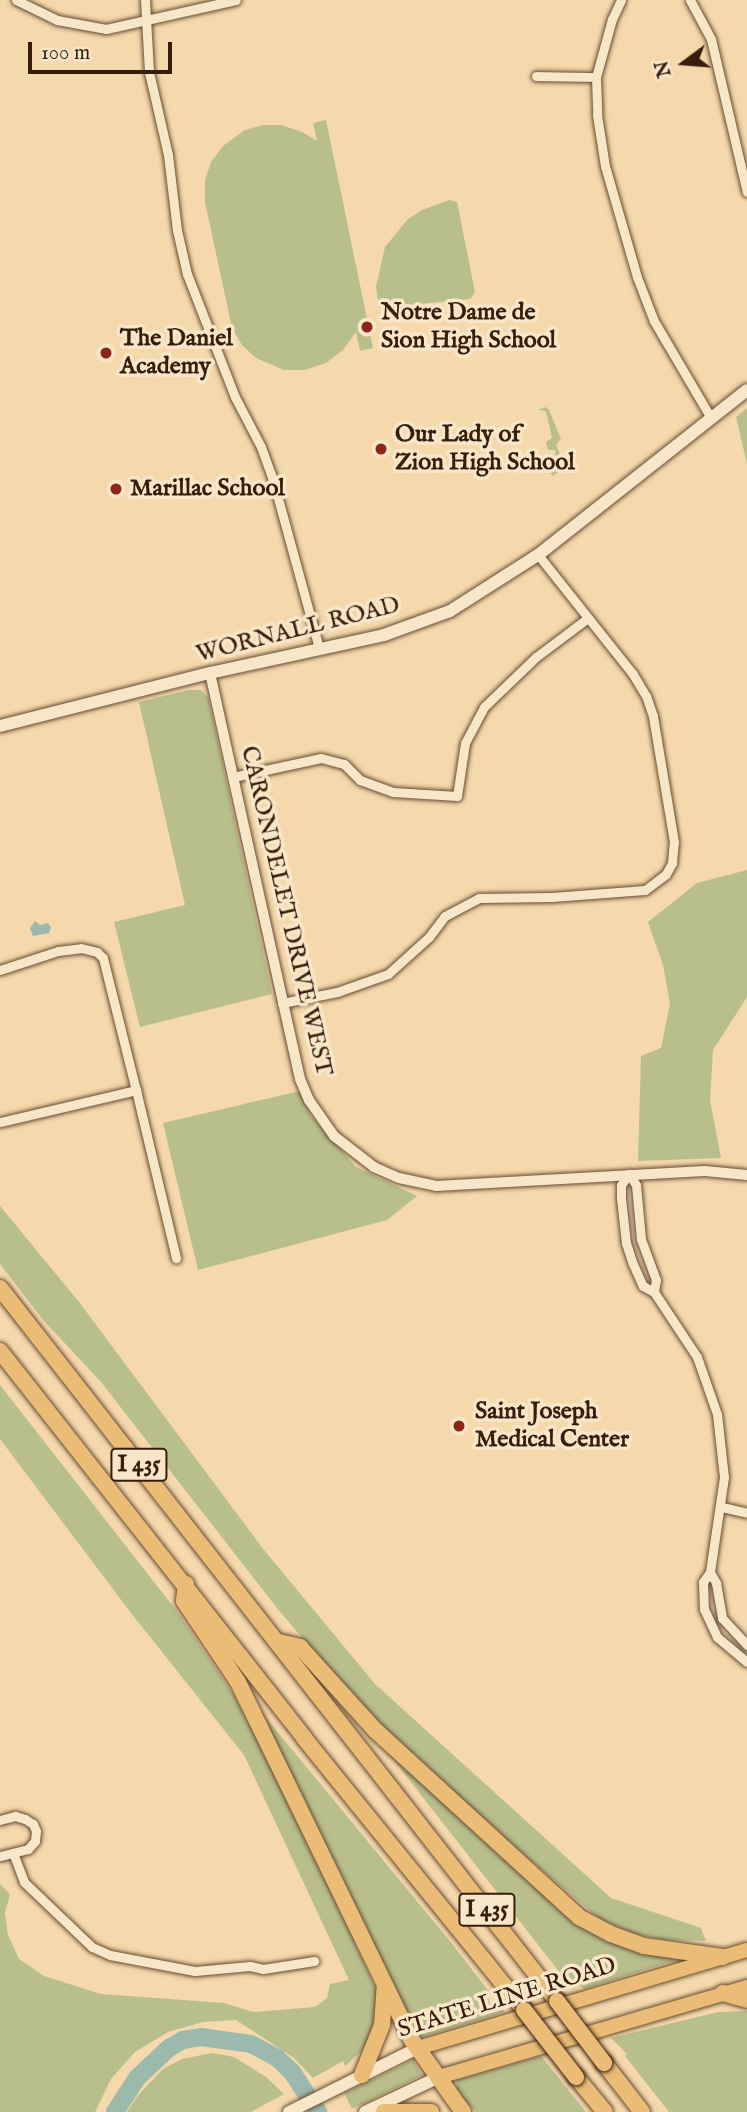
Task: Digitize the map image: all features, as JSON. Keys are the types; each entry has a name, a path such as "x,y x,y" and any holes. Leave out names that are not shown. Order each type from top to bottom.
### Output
{"highway":[{"name":"I 435","path":"0,1288 279,1642 642,2112"},
{"name":"I 435","path":"0,1351 186,1584 304,1738 605,2112"},
{"path":"186,1584 184,1601 238,1682 418,2048 463,2112"},
{"path":"279,1642 299,1647 375,1730 579,1917 611,1934 644,1946 722,1957"},
{"path":"362,2075 382,2025 385,1984"},
{"path":"723,1993 747,2000"},
{"path":"384,2112 431,2112"}],"main road":[{"name":"WORNALL ROAD","path":"0,726 210,673 384,635 450,611 538,555 747,390"},
{"name":"STATE LINE ROAD","path":"289,2112 418,2048 475,2028 747,1950"},
{"path":"365,2112 439,2077 747,1987"}],"street":[{"path":"16,0 73,25 106,29 236,0"},
{"path":"145,0 144,22 149,72 168,155 177,230 187,274 235,397 261,447 273,480 319,648"},
{"path":"621,0 612,19 596,78 597,115 605,166 642,291 671,354 710,418"},
{"path":"690,0 711,39 747,192"},
{"path":"536,76 596,78"},
{"path":"282,1003 337,992 388,974 429,937 445,916 479,898 559,897 645,890 666,874 672,863 674,842 653,716 632,673 538,555"},
{"path":"233,777 321,758 344,764 360,780 393,792 457,796 465,743 484,707 536,657 588,618"},
{"name":"CARONDELET DRIVE WEST","path":"210,673 300,1079 309,1100 334,1136 374,1167 399,1178 436,1186 705,1171 747,1175"},
{"path":"0,970 58,951 81,948 97,952 103,958 176,1258"},
{"path":"1,1122 135,1090"},
{"path":"628,1174 636,1185 638,1225 656,1280 654,1292"},
{"path":"628,1174 621,1190 626,1243 643,1286 654,1292 697,1357 709,1387 722,1440 722,1507 710,1572 703,1582 702,1592 710,1626 717,1637 747,1662"},
{"path":"722,1507 747,1513"},
{"path":"710,1572 716,1583 722,1618 747,1645"},
{"path":"0,1820 15,1816 33,1824 37,1831 35,1841 28,1849 0,1856"},
{"path":"13,1853 24,1882 92,1947 110,1955 195,1970 250,1966 263,1969 313,1961"}],"green space":[{"path":"326,120 373,348 360,351 356,332 343,350 326,363 305,370 284,370 256,358 242,345 232,328 205,202 205,180 211,162 223,146 245,130 263,125 281,125 302,132 317,141 313,123"},
{"path":"449,200 457,202 475,292 470,299 379,308 376,287 385,247 408,219 422,210"},
{"path":"545,407 549,410 561,439 556,445 563,461 571,461 553,476 548,471 549,468 556,468 555,450 548,450 546,442 552,438 546,411 538,410"},
{"path":"747,408 747,464 736,417"},
{"path":"189,690 201,690 208,697 272,994 140,1027 114,922 185,905 139,702"},
{"path":"747,870 747,997 713,1050 710,1100 721,1158 638,1161 641,1056 661,1048 670,1004 663,965 648,922 697,883"},
{"path":"300,1091 310,1115 356,1167 417,1196 387,1220 198,1270 163,1123"},
{"path":"0,1206 79,1302 264,1550 375,1684 611,1898 701,1928 706,1941 665,1940 631,1933 600,1919 504,1838 355,1700 277,1608 101,1382 44,1321 0,1264"},
{"path":"0,1385 179,1614 235,1697 310,1844 376,1990 379,2006 379,2018 368,2045 345,2066 343,2061 313,2078 294,2058 236,2020 203,2022 168,2032 135,2052 111,2079 95,2112 0,2112 0,1884 10,1894 5,1913 8,1935 19,1959 44,1976 101,1994 224,2003 253,2012 315,2007 327,1998 330,1984 349,1980 244,1755 131,1613 0,1439"},
{"path":"257,1707 453,1945 490,1993 487,1994 491,2007 500,2005 505,2012 423,2037 418,2035"},
{"path":"386,1750 553,1901 676,1960 584,1989 581,1986 573,1989 570,1986 574,1984 565,1972 560,1973"},
{"path":"747,2011 747,2112 669,2112 625,2056 627,2054 611,2038 718,2012"},
{"path":"212,2053 234,2057 266,2077 284,2094 251,2112 127,2112 138,2095 163,2069 182,2059"},
{"path":"541,2056 586,2112 476,2112 456,2091 457,2080"},
{"path":"413,2060 422,2075 352,2109 344,2093"}],"shaded area":[{"path":"35,921 40,925 48,923 51,927 49,933 33,936 30,928"}],"waterway":[{"path":"115,2112 137,2078 169,2048 183,2040 201,2037 251,2044 277,2058 292,2072 318,2112"}],"place":[{"name":"Notre Dame de Sion High School","path":"367,327"},
{"name":"The Daniel Academy","path":"106,353"},
{"name":"Our Lady of Zion High School","path":"381,449"},
{"name":"Marillac School","path":"116,489"},
{"name":"Saint Joseph Medical Center","path":"459,1426"}]}
